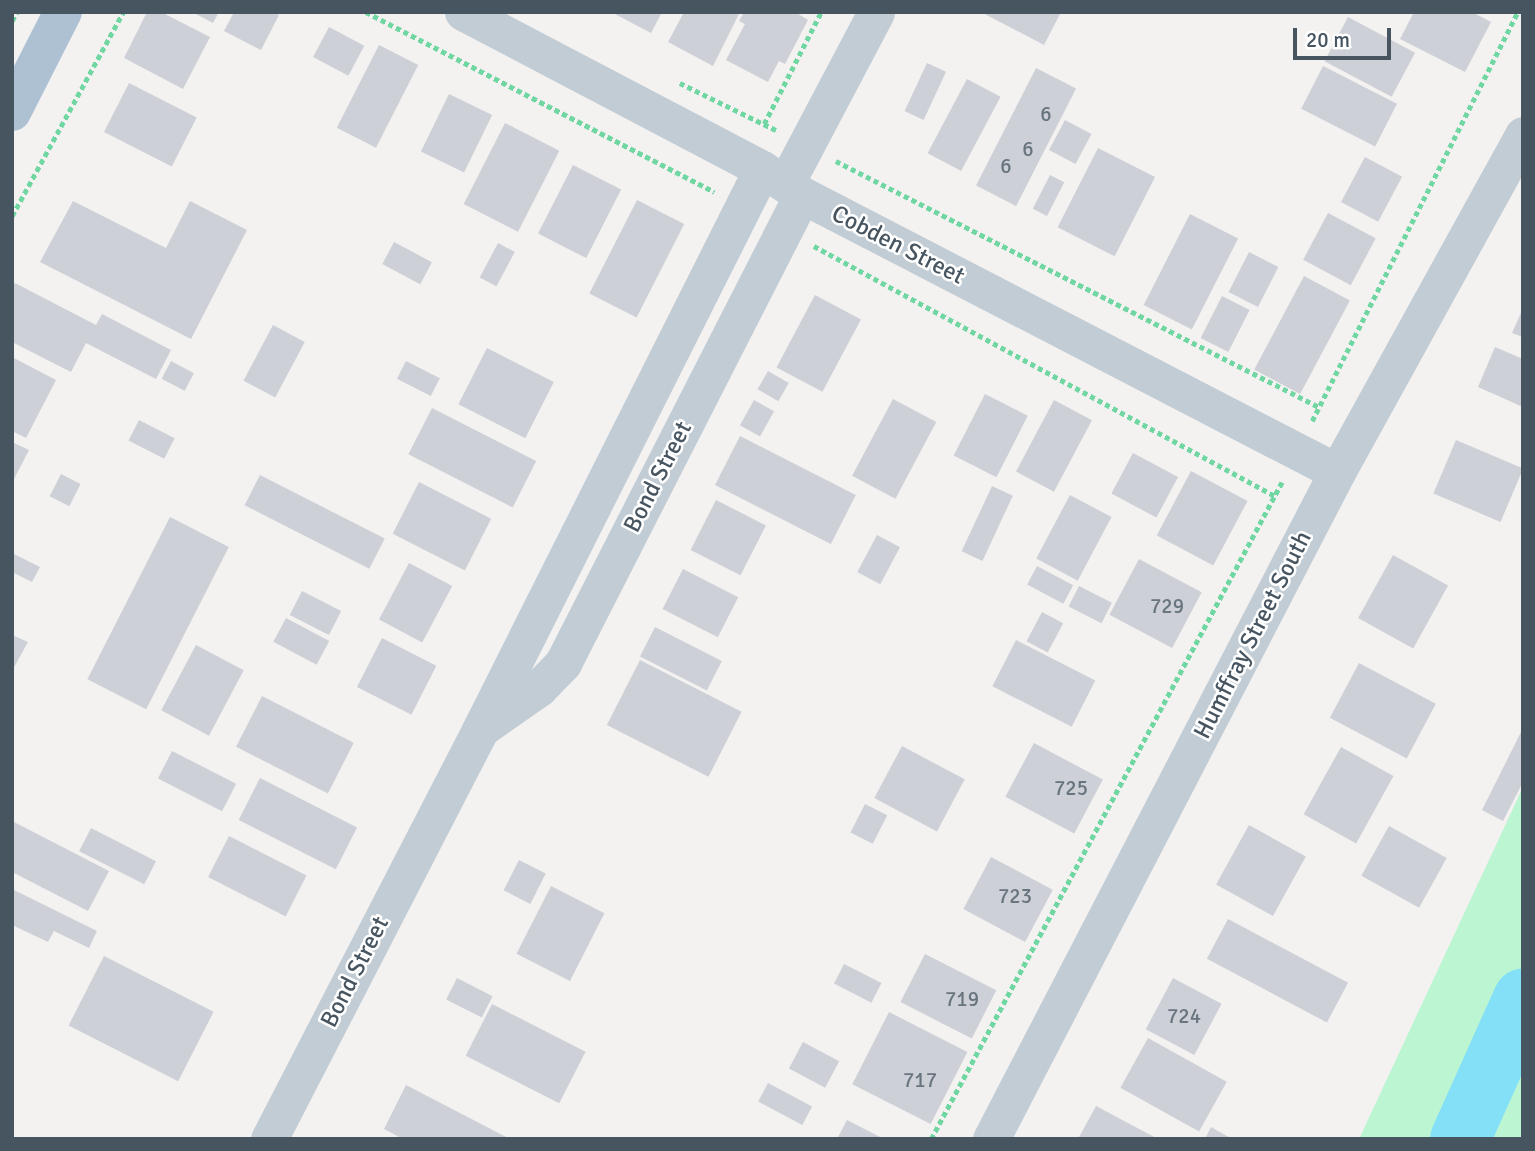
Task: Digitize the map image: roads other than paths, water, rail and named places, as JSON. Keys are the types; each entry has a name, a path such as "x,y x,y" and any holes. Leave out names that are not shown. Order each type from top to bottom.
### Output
{"main road":[{"path":"12,112 63,12"}],"street":[{"name":"Cobden Street","path":"463,12 1337,472"},
{"name":"Bond Street","path":"269,1139 480,730 743,207 783,182 876,12"},
{"name":"Humffray Street South","path":"991,1139 1337,472 1523,135"},
{"name":"Bond Street","path":"480,730 501,711 539,688 563,663 784,229 783,182"}],"waterway":[{"path":"1460,1139 1523,999"}]}
